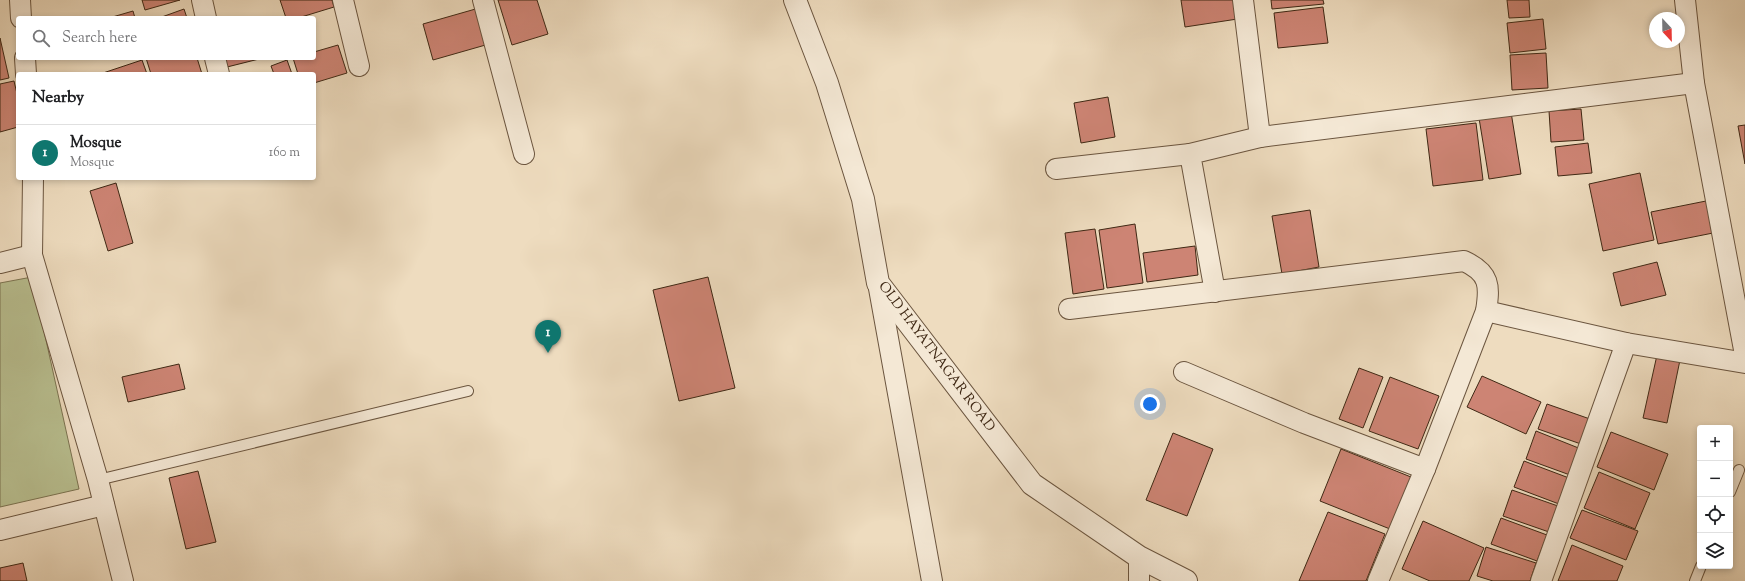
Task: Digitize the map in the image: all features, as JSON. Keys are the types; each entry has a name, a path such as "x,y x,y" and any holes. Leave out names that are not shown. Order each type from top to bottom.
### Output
{"street":[{"path":"20,0 21,16"},
{"path":"202,0 206,16"},
{"path":"343,0 359,66"},
{"path":"482,0 524,154"},
{"name":"OLD HAYATNAGAR ROAD","path":"795,0 827,83 862,199 878,283 1032,484 1139,557 1186,581"},
{"path":"1243,0 1260,137"},
{"path":"1686,0 1694,83 1745,355"},
{"path":"25,60 26,72"},
{"path":"215,60 218,72"},
{"path":"1056,169 1190,154 1260,137 1694,83"},
{"path":"1190,154 1215,292"},
{"path":"33,180 32,255 98,480 123,581"},
{"path":"0,262 32,255"},
{"path":"1069,309 1464,261 1475,266 1485,278 1489,289 1486,311 1425,469 1378,581"},
{"path":"878,283 932,581"},
{"path":"1486,311 1626,343 1745,363"},
{"path":"1541,581 1626,343"},
{"path":"1184,372 1304,423 1425,469"},
{"path":"0,530 104,505"},
{"path":"1139,557 1139,581"}],"lane":[{"path":"98,480 468,391"},
{"path":"1733,485 1739,470"},
{"path":"1695,581 1700,569"}],"green space":[{"path":"32,277 79,489 0,507 0,283"}],"building":[{"path":"142,0 180,0 145,10"},
{"path":"280,0 332,0 334,7 305,16 285,16"},
{"path":"498,0 537,0 548,34 512,45"},
{"path":"1181,0 1242,0 1244,18 1185,27"},
{"path":"1271,0 1323,0 1324,4 1272,9"},
{"path":"1507,0 1529,0 1530,17 1509,18"},
{"path":"1323,7 1328,43 1278,48 1274,13"},
{"path":"479,8 489,44 433,60 423,24"},
{"path":"184,9 186,16 165,16"},
{"path":"133,11 134,16 116,16"},
{"path":"1543,19 1546,49 1510,53 1507,23"},
{"path":"0,38 9,78 0,80"},
{"path":"338,45 347,73 316,82 316,72 297,72 294,60 316,60 316,51"},
{"path":"1546,53 1548,88 1512,90 1510,55"},
{"path":"142,60 146,72 106,72"},
{"path":"147,60 198,60 201,72 150,72"},
{"path":"225,60 255,60 227,67"},
{"path":"287,60 291,72 273,72 271,66"},
{"path":"14,81 16,90 16,128 0,132 0,84"},
{"path":"1108,97 1115,137 1081,143 1074,103"},
{"path":"1581,109 1584,140 1551,142 1549,111"},
{"path":"1511,112 1521,174 1489,179 1479,118"},
{"path":"1476,123 1483,180 1433,186 1426,129"},
{"path":"1745,125 1745,164 1738,126"},
{"path":"1588,143 1592,173 1558,176 1555,147"},
{"path":"1640,173 1654,240 1603,251 1589,184"},
{"path":"116,183 133,243 108,251 90,191"},
{"path":"1706,201 1713,233 1658,244 1651,212"},
{"path":"1310,210 1319,267 1282,274 1272,216"},
{"path":"1135,224 1143,283 1107,288 1099,230"},
{"path":"1095,229 1104,289 1073,294 1065,233"},
{"path":"1195,246 1198,275 1147,282 1143,253"},
{"path":"1657,262 1666,295 1621,306 1613,273"},
{"path":"708,277 735,388 679,401 653,290"},
{"path":"1657,355 1680,360 1667,423 1643,418"},
{"path":"179,364 185,389 128,402 122,377"},
{"path":"1359,368 1383,377 1363,428 1339,419"},
{"path":"1482,376 1541,402 1526,434 1467,407"},
{"path":"1390,377 1439,396 1418,449 1369,431"},
{"path":"1547,404 1590,419 1581,444 1538,429"},
{"path":"1536,431 1581,449 1570,475 1526,459"},
{"path":"1611,432 1668,454 1654,490 1597,467"},
{"path":"1173,433 1213,449 1187,516 1146,500"},
{"path":"1341,449 1411,477 1390,529 1320,501"},
{"path":"1524,461 1569,478 1559,504 1514,487"},
{"path":"198,471 216,542 186,549 169,478"},
{"path":"1599,472 1650,493 1635,529 1584,508"},
{"path":"1512,490 1558,506 1549,532 1503,516"},
{"path":"1582,510 1638,531 1626,560 1570,538"},
{"path":"1328,512 1385,534 1366,581 1299,581"},
{"path":"1501,518 1547,535 1537,561 1491,544"},
{"path":"1423,521 1484,548 1469,581 1430,581 1402,569"},
{"path":"1572,545 1623,566 1617,581 1558,581"},
{"path":"1486,547 1536,563 1530,581 1493,581 1477,576"},
{"path":"23,563 27,581 0,581 0,568"}],"place":[{"name":"Mosque","path":"548,353"}]}
